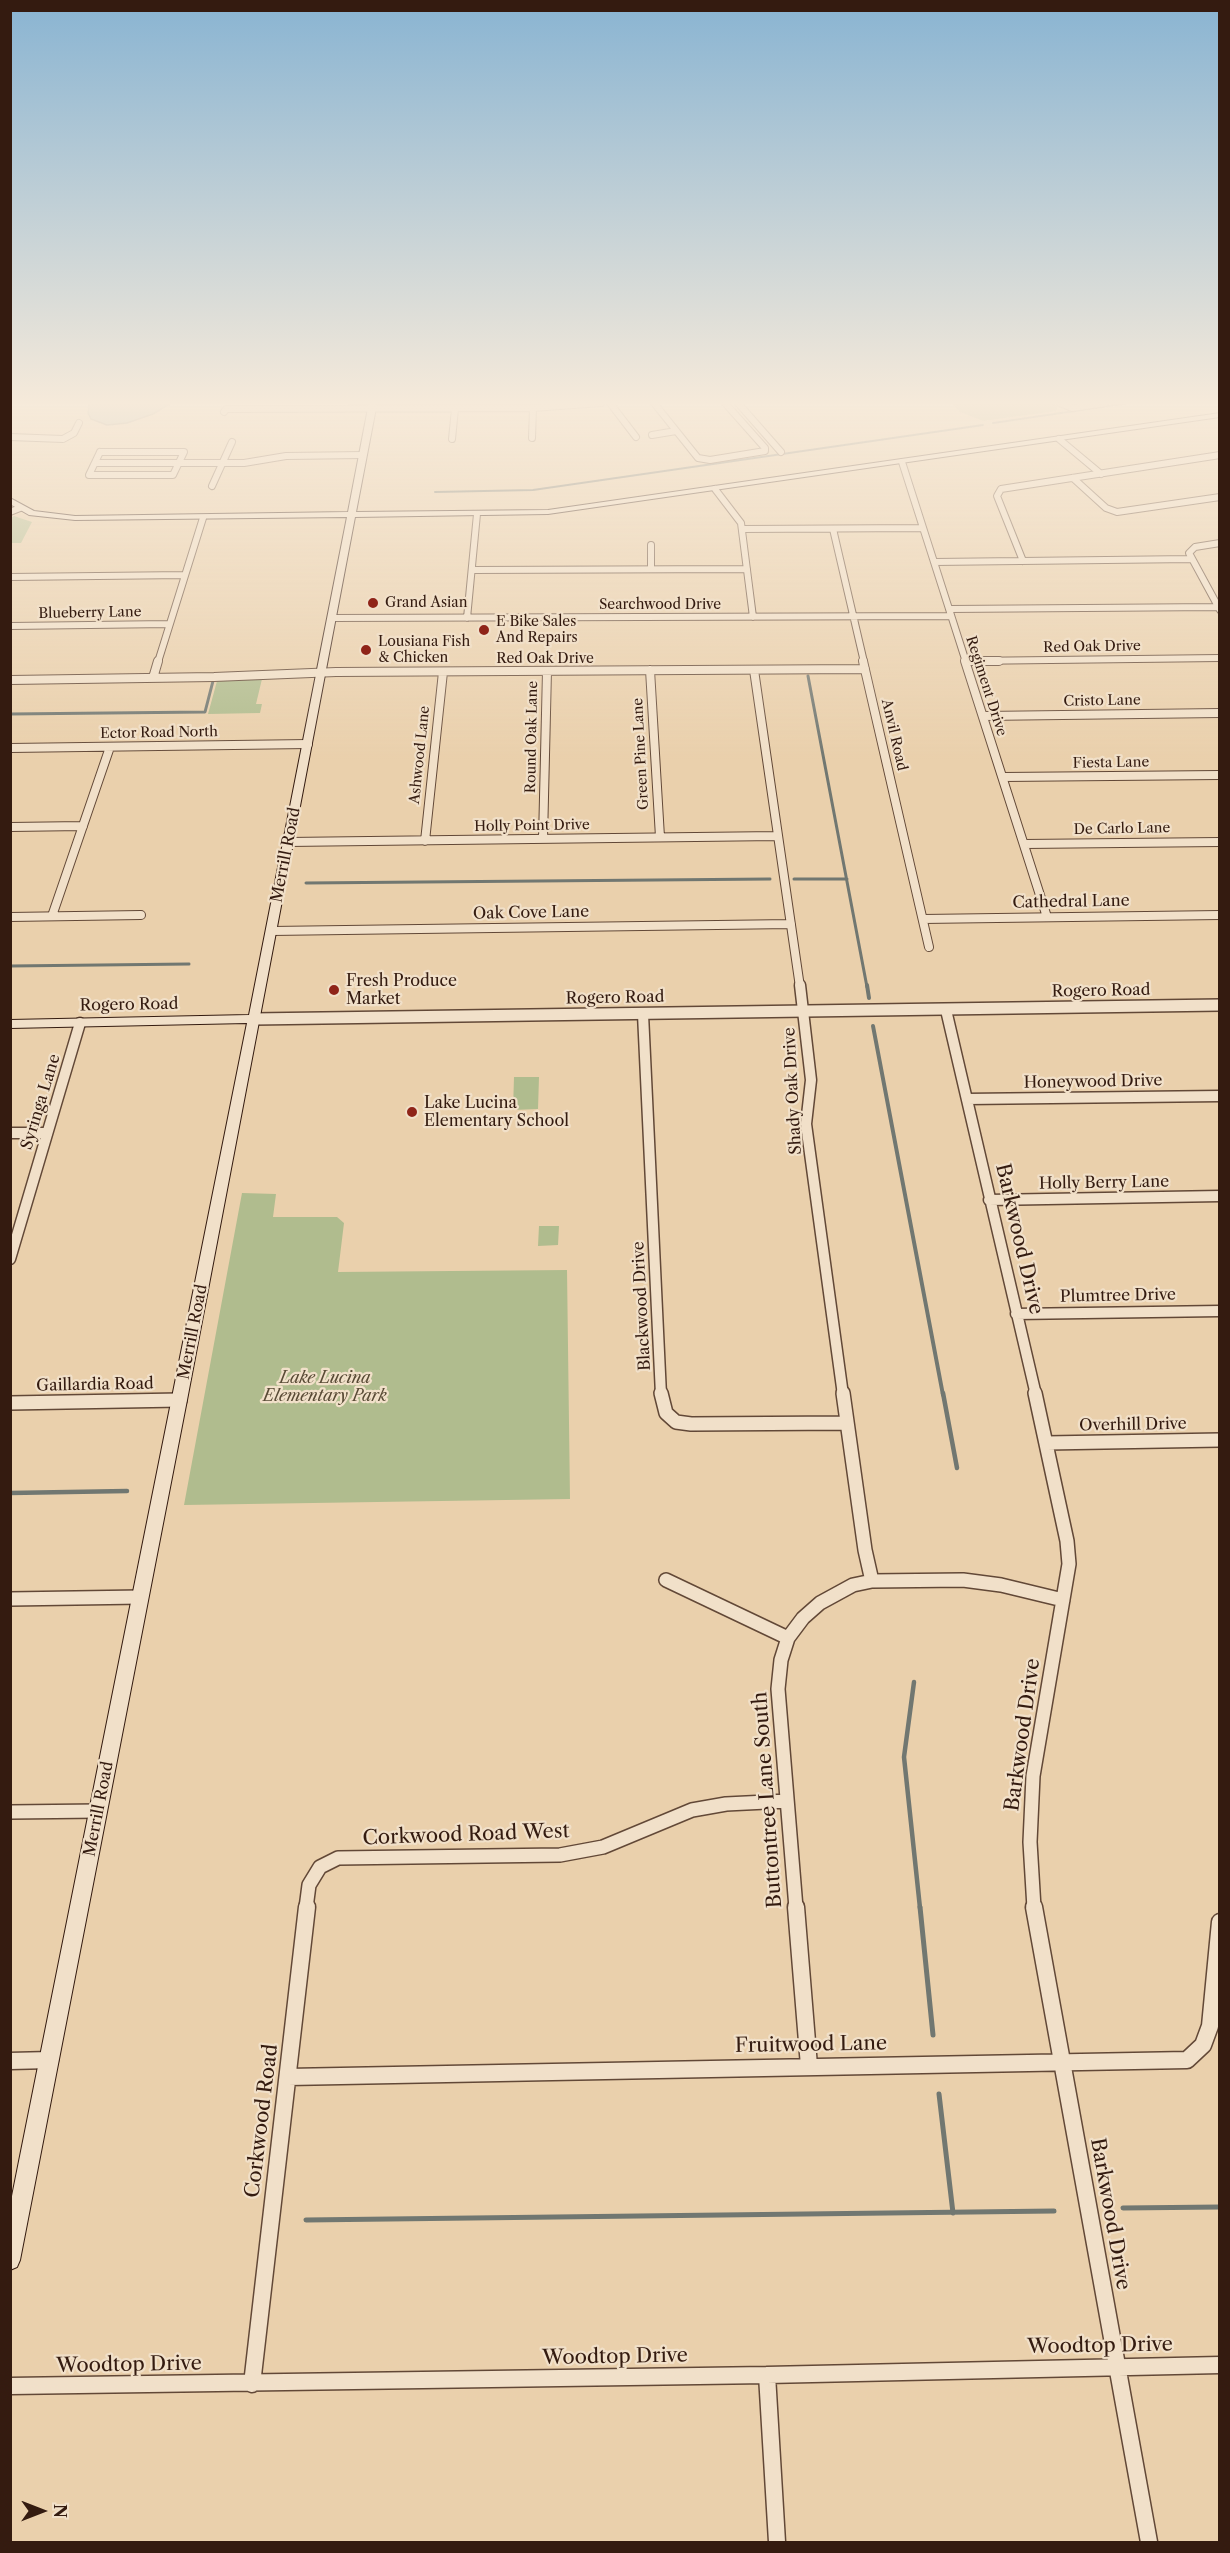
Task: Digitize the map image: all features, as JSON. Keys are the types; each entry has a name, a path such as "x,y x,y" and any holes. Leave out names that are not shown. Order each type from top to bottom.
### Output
{"main road":[{"name":"Merrill Road","path":"10,2260 180,1400 350,522"},
{"name":"Rogero Road","path":"10,1024 254,1019"}],"street":[{"path":"153,678 202,522"},
{"path":"467,618 476,522"},
{"path":"739,522 753,617"},
{"name":"Regiment Drive","path":"921,522 1047,917"},
{"path":"1008,522 1023,561"},
{"path":"742,530 923,528"},
{"name":"Anvil Road","path":"833,529 929,947"},
{"path":"1219,609 1189,553 1192,549 1220,543"},
{"path":"651,545 651,569"},
{"path":"934,562 1192,559"},
{"path":"472,570 747,569"},
{"path":"10,577 185,575"},
{"name":"Searchwood Drive","path":"332,618 853,616 950,612 1219,609"},
{"name":"Blueberry Lane","path":"10,626 169,624"},
{"name":"Red Oak Drive","path":"966,661 1220,658"},
{"name":"Red Oak Drive","path":"10,680 321,672 865,669"},
{"name":"Green Pine Lane","path":"650,670 660,837"},
{"name":"Shady Oak Drive","path":"754,670 811,1080 806,1124 865,1550 873,1581"},
{"name":"Round Oak Lane","path":"543,839 547,671"},
{"name":"Ashwood Lane","path":"425,841 443,672"},
{"name":"Cristo Lane","path":"984,716 1220,713"},
{"name":"Ector Road North","path":"10,748 308,744"},
{"path":"52,916 110,747"},
{"name":"Fiesta Lane","path":"1003,777 1220,775"},
{"path":"10,827 83,826"},
{"name":"Holly Point Drive","path":"288,842 777,836"},
{"name":"De Carlo Lane","path":"1024,844 1220,842"},
{"path":"10,917 141,915"},
{"name":"Cathedral Lane","path":"924,919 1220,915"},
{"name":"Oak Cove Lane","path":"271,931 790,924"},
{"name":"Rogero Road","path":"254,1019 1220,1005"},
{"name":"Barkwood Drive","path":"946,1010 1047,1443 1067,1541 1069,1564 1033,1776 1030,1842 1034,1911 1149,2542"},
{"name":"Blackwood Drive","path":"643,1014 661,1398 666,1413 676,1422 691,1424 847,1423"},
{"name":"Syringa Lane","path":"11,1258 80,1023"},
{"name":"Honeywood Drive","path":"967,1099 1220,1096"},
{"path":"10,1133 48,1133"},
{"name":"Holly Berry Lane","path":"989,1200 1220,1196"},
{"name":"Plumtree Drive","path":"1016,1314 1220,1311"},
{"name":"Gaillardia Road","path":"10,1403 180,1400"},
{"name":"Overhill Drive","path":"1047,1443 1220,1440"},
{"path":"666,1580 788,1638"},
{"name":"Buttontree Lane South","path":"809,2066 778,1689 781,1660 788,1638 803,1618 820,1603 853,1585 873,1581 963,1580 1001,1585 1063,1600"},
{"path":"10,1599 141,1597"},
{"name":"Corkwood Road West","path":"320,1867 338,1857 560,1855 603,1847 692,1810 726,1804 787,1801"},
{"path":"10,1812 99,1811"},
{"name":"Corkwood Road","path":"252,2384 309,1885 320,1867"},
{"name":"Fruitwood Lane","path":"288,2077 1187,2060 1203,2045 1210,2026 1220,1922"},
{"path":"10,2061 50,2060"},
{"name":"Woodtop Drive","path":"10,2386 252,2384 1220,2365"},
{"path":"767,2375 777,2542"}],"green space":[{"path":"11,522 32,522 21,543 11,543"},
{"path":"262,679 256,704 262,704 260,713 208,714 217,681"},
{"path":"514,1077 539,1077 538,1109 513,1110"},
{"name":"Lake Lucina Elementary Park","path":"242,1193 276,1194 273,1217 337,1217 344,1223 338,1272 567,1270 570,1499 184,1505"},
{"path":"539,1226 559,1226 558,1245 538,1246"}],"waterway":[{"path":"808,676 847,879"},
{"path":"10,714 205,712 213,681"},
{"path":"306,883 770,879"},
{"path":"794,879 847,879"},
{"path":"847,879 867,987"},
{"path":"10,966 189,964"},
{"path":"867,985 869,998"},
{"path":"873,1026 943,1395"},
{"path":"943,1393 957,1468"},
{"path":"10,1493 127,1491"},
{"path":"914,1682 904,1757 920,1908"},
{"path":"920,1907 933,2035"},
{"path":"939,2094 953,2212"},
{"path":"1123,2208 1220,2207"},
{"path":"953,2212 1054,2211"},
{"path":"306,2220 953,2212"}],"place":[{"name":"Grand Asian","path":"373,603"},
{"name":"E Bike Sales And Repairs","path":"484,630"},
{"name":"Lousiana Fish & Chicken","path":"366,650"},
{"name":"Fresh Produce Market","path":"334,990"},
{"name":"Lake Lucina Elementary School","path":"412,1112"}]}
